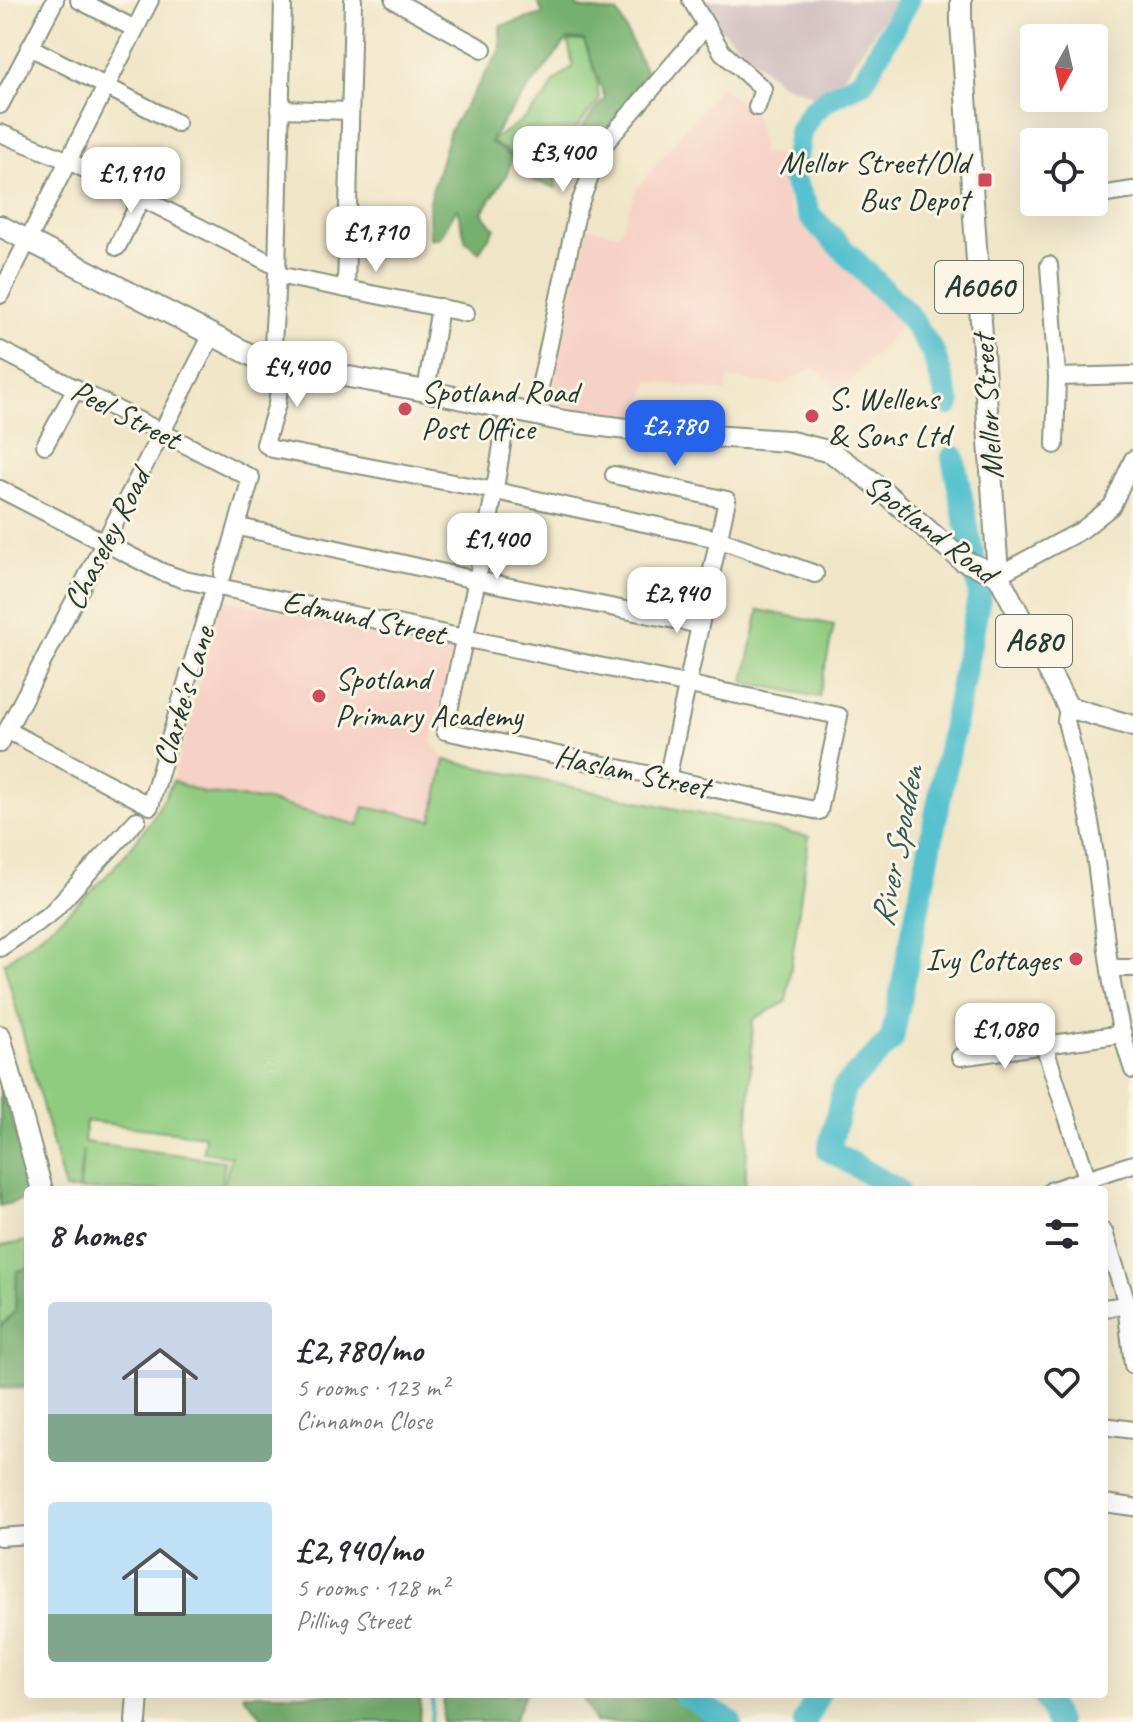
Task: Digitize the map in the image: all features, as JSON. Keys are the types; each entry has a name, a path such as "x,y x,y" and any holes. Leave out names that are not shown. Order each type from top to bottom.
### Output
{"main road":[{"name":"Mellor Street","path":"961,0 992,572"},
{"name":"Spotland Road","path":"0,226 212,335 277,364 426,391 534,415 650,432 787,441 831,452 869,479 962,560 992,572 1068,707"},
{"name":"A680","path":"1068,707 1133,726"},
{"path":"0,1036 41,1186"},
{"path":"133,1720 137,1698"}],"street":[{"path":"0,105 55,0"},
{"path":"79,0 135,29"},
{"path":"0,295 150,0"},
{"path":"283,0 277,404 265,444 273,449 330,461 496,491 718,539 815,574"},
{"path":"346,289 353,0"},
{"path":"394,0 483,49"},
{"path":"691,0 722,52 763,89 757,107"},
{"path":"534,415 578,208 601,148 705,27"},
{"path":"30,47 177,123"},
{"path":"280,109 350,111"},
{"path":"0,133 69,161 142,197 277,271 346,289 466,313"},
{"path":"1108,194 1133,190"},
{"path":"117,247 142,197"},
{"path":"1049,265 1057,377 1055,445"},
{"path":"426,391 440,307"},
{"name":"Chaseley Road","path":"4,737 212,335"},
{"name":"Peel Street","path":"0,350 251,478"},
{"path":"1057,377 1133,375"},
{"path":"45,445 76,388"},
{"path":"464,638 496,491 505,424"},
{"path":"992,572 1082,530 1112,506 1133,459"},
{"path":"614,475 727,500 667,779"},
{"name":"Clarke's Lane","path":"4,737 150,806 219,580 239,527 251,478"},
{"name":"Edmund Street","path":"0,489 162,572 219,580 464,638 839,716 819,811"},
{"path":"239,527 476,580 700,625"},
{"name":"Haslam Street","path":"464,638 445,731 819,811"},
{"path":"1068,707 1066,721 1090,823 1111,968 1133,1070"},
{"path":"0,948 51,913 137,820"},
{"path":"1111,968 1133,968"},
{"path":"960,1057 1044,1045 1128,1045"},
{"path":"1044,1045 1089,1184 1133,1164"},
{"path":"1108,1245 1128,1308 1133,1365"},
{"path":"1108,1427 1133,1430"},
{"path":"1108,1504 1133,1507"},
{"path":"0,1537 24,1535"}],"shaded area":[{"path":"701,0 896,0 838,84 815,96 780,83 711,20"},
{"path":"720,86 755,115 763,155 777,154 791,214 901,326 841,392 813,367 783,385 728,378 726,392 648,381 642,417 595,412 550,401 588,227 619,234 636,190"},
{"name":"Spotland Primary Academy","path":"222,599 452,649 432,742 445,760 433,820 364,807 360,825 267,801 204,793 173,781"}],"green space":[{"path":"537,0 574,0 578,8 618,13 646,72 577,172 560,155 605,98 584,40 568,39 490,142 512,157 507,174 482,213 495,228 479,252 466,242 457,208 439,239 430,238 429,201 450,130 501,49 500,26 543,14"},
{"path":"568,41 584,41 597,78 599,101 573,132 549,148 556,188 527,178 514,156 491,141 525,118 546,97 555,81 573,66"},
{"path":"759,610 834,625 819,697 744,682"},
{"path":"445,760 809,837 786,1002 753,1019 745,1186 224,1186 231,1156 203,1152 205,1136 86,1121 84,1142 225,1161 222,1186 80,1186 83,1150 78,1186 64,1186 4,963 77,904 121,860 158,809 173,781 204,793 267,801 359,825 364,807 432,820"},
{"path":"0,1083 33,1186 24,1186 24,1200 0,1206"},
{"path":"24,1242 24,1388 0,1389 0,1246"},
{"path":"24,1269 24,1385 0,1386 0,1327 15,1311 17,1271"},
{"path":"246,1698 421,1698 419,1722 267,1722"},
{"path":"444,1698 523,1698 513,1722 442,1722"},
{"path":"583,1698 672,1698 707,1722 595,1722"}],"waterway":[{"name":"River Spodden","path":"908,0 863,81 829,98 811,113 800,132 793,178 810,216 910,317 934,354 949,404"},
{"name":"River Spodden","path":"890,1186 829,1150 844,1088 892,1039 980,593 953,457"},
{"path":"431,1722 433,1698"},
{"name":"River Spodden","path":"691,1698 730,1722"},
{"name":"River Spodden","path":"805,1722 816,1698"},
{"name":"River Spodden","path":"1045,1698 1057,1722"}],"place":[{"name":"Mellor Street/Old Bus Depot","path":"985,180"},
{"name":"Spotland Road Post Office","path":"405,409"},
{"name":"S. Wellens & Sons Ltd","path":"812,416"},
{"name":"Spotland Primary Academy","path":"319,696"},
{"name":"Ivy Cottages","path":"1076,959"}]}
